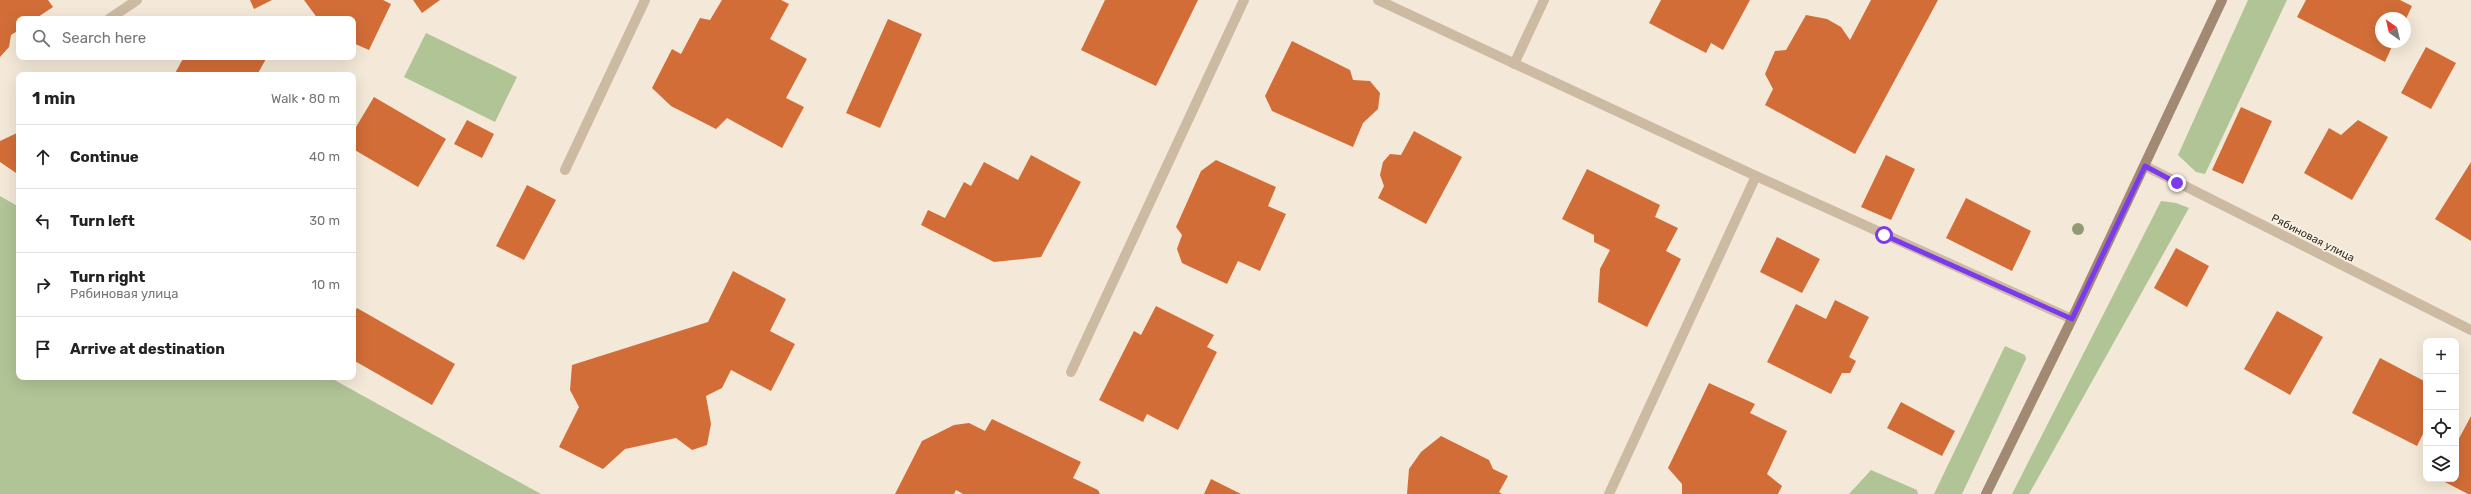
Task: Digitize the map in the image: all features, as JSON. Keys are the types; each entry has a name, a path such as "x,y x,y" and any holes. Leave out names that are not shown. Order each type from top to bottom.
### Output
{"street":[{"path":"113,16 137,0"},
{"path":"565,170 645,0"},
{"path":"1071,372 1244,0"},
{"path":"1378,0 1756,176 2072,319"},
{"path":"1514,64 1544,0"},
{"path":"1986,494 2072,319 2222,0"},
{"name":"Рябиновая улица","path":"2145,166 2471,330"},
{"path":"1610,494 1756,176"}],"green space":[{"path":"2248,0 2287,0 2205,174 2196,172 2178,155"},
{"path":"426,33 517,77 495,122 404,77"},
{"path":"0,196 16,205 16,380 334,380 541,494 0,494"},
{"path":"2161,201 2176,203 2189,208 2029,494 2012,494"},
{"path":"2005,346 2025,355 2026,359 1962,494 1934,494"},
{"path":"1871,470 1917,490 1918,494 1849,494"}],"building":[{"path":"0,0 48,0 53,7 40,16 16,16 16,32 11,35 9,47 0,57"},
{"path":"250,0 272,0 254,9"},
{"path":"304,0 383,0 391,4 369,50 356,44 356,16 316,16"},
{"path":"413,0 440,0 422,13"},
{"path":"722,0 781,0 789,4 770,39 807,59 786,98 804,107 782,148 727,118 716,129 671,106 652,88 672,49 681,54 700,18 710,20"},
{"path":"1105,0 1198,0 1156,86 1081,50"},
{"path":"1661,0 1750,0 1723,50 1711,43 1706,53 1649,23"},
{"path":"1871,0 1938,0 1855,154 1765,105 1773,89 1765,74 1775,51 1786,50 1806,15 1827,19 1841,27 1850,40"},
{"path":"2306,0 2400,0 2412,6 2409,12 2375,12 2375,48 2391,48 2385,62 2297,17"},
{"path":"888,19 922,34 880,128 846,113"},
{"path":"1292,41 1350,70 1353,80 1370,81 1380,93 1378,109 1363,123 1353,147 1272,111 1265,96"},
{"path":"2426,47 2456,63 2431,109 2401,93"},
{"path":"182,60 265,60 259,72 176,72"},
{"path":"374,97 446,139 418,187 356,151 356,127"},
{"path":"2241,107 2272,121 2243,184 2212,170"},
{"path":"467,120 494,134 482,158 454,144"},
{"path":"2358,120 2388,137 2352,200 2304,173 2329,128 2341,135"},
{"path":"1414,131 1462,157 1426,224 1378,198 1384,186 1380,175 1383,162 1390,154 1401,155"},
{"path":"16,133 16,173 0,162 0,141"},
{"path":"1031,155 1081,182 1041,257 994,262 921,225 928,210 945,218 964,182 971,186 984,162 1018,180"},
{"path":"1886,155 1915,169 1891,220 1861,207"},
{"path":"1216,160 1276,187 1268,206 1286,214 1260,271 1238,261 1227,284 1182,263 1177,249 1182,235 1176,227 1201,171"},
{"path":"2471,162 2471,241 2435,219"},
{"path":"1587,169 1660,205 1655,217 1678,228 1666,251 1681,259 1647,327 1598,302 1600,269 1610,250 1594,242 1594,235 1562,219"},
{"path":"527,185 556,200 524,260 496,246"},
{"path":"1966,198 2031,231 2012,271 1946,238"},
{"path":"1777,237 1820,259 1802,293 1760,272"},
{"path":"2176,248 2209,266 2187,307 2154,288"},
{"path":"733,271 786,299 770,331 795,344 771,391 731,370 722,388 706,396 711,424 707,445 692,450 676,438 625,449 603,469 559,447 579,407 570,390 572,365 708,322"},
{"path":"1835,300 1869,317 1849,357 1856,361 1850,373 1842,373 1831,394 1767,362 1796,304 1826,319"},
{"path":"1156,306 1214,335 1207,347 1217,352 1178,430 1147,414 1143,422 1099,400 1134,331 1141,335"},
{"path":"357,308 455,364 432,405 356,362"},
{"path":"2277,311 2323,337 2290,395 2244,369"},
{"path":"2380,358 2423,380 2423,434 2417,446 2352,413"},
{"path":"1709,383 1755,404 1750,413 1787,431 1767,474 1782,486 1778,494 1682,494 1682,484 1668,468"},
{"path":"1901,402 1955,431 1942,456 1887,428"},
{"path":"2471,416 2471,494 2468,494 2445,482 2459,482 2459,438"},
{"path":"992,419 1081,462 1073,478 1098,490 1100,494 963,494 956,490 954,494 895,494 922,441 954,425 969,423 985,431"},
{"path":"1441,436 1489,460 1493,469 1508,476 1499,492 1502,494 1407,494 1409,469 1421,452"},
{"path":"1211,479 1241,494 1204,494"}],"route":[{"path":"1884,235 2072,319 2145,166 2177,183"}]}
